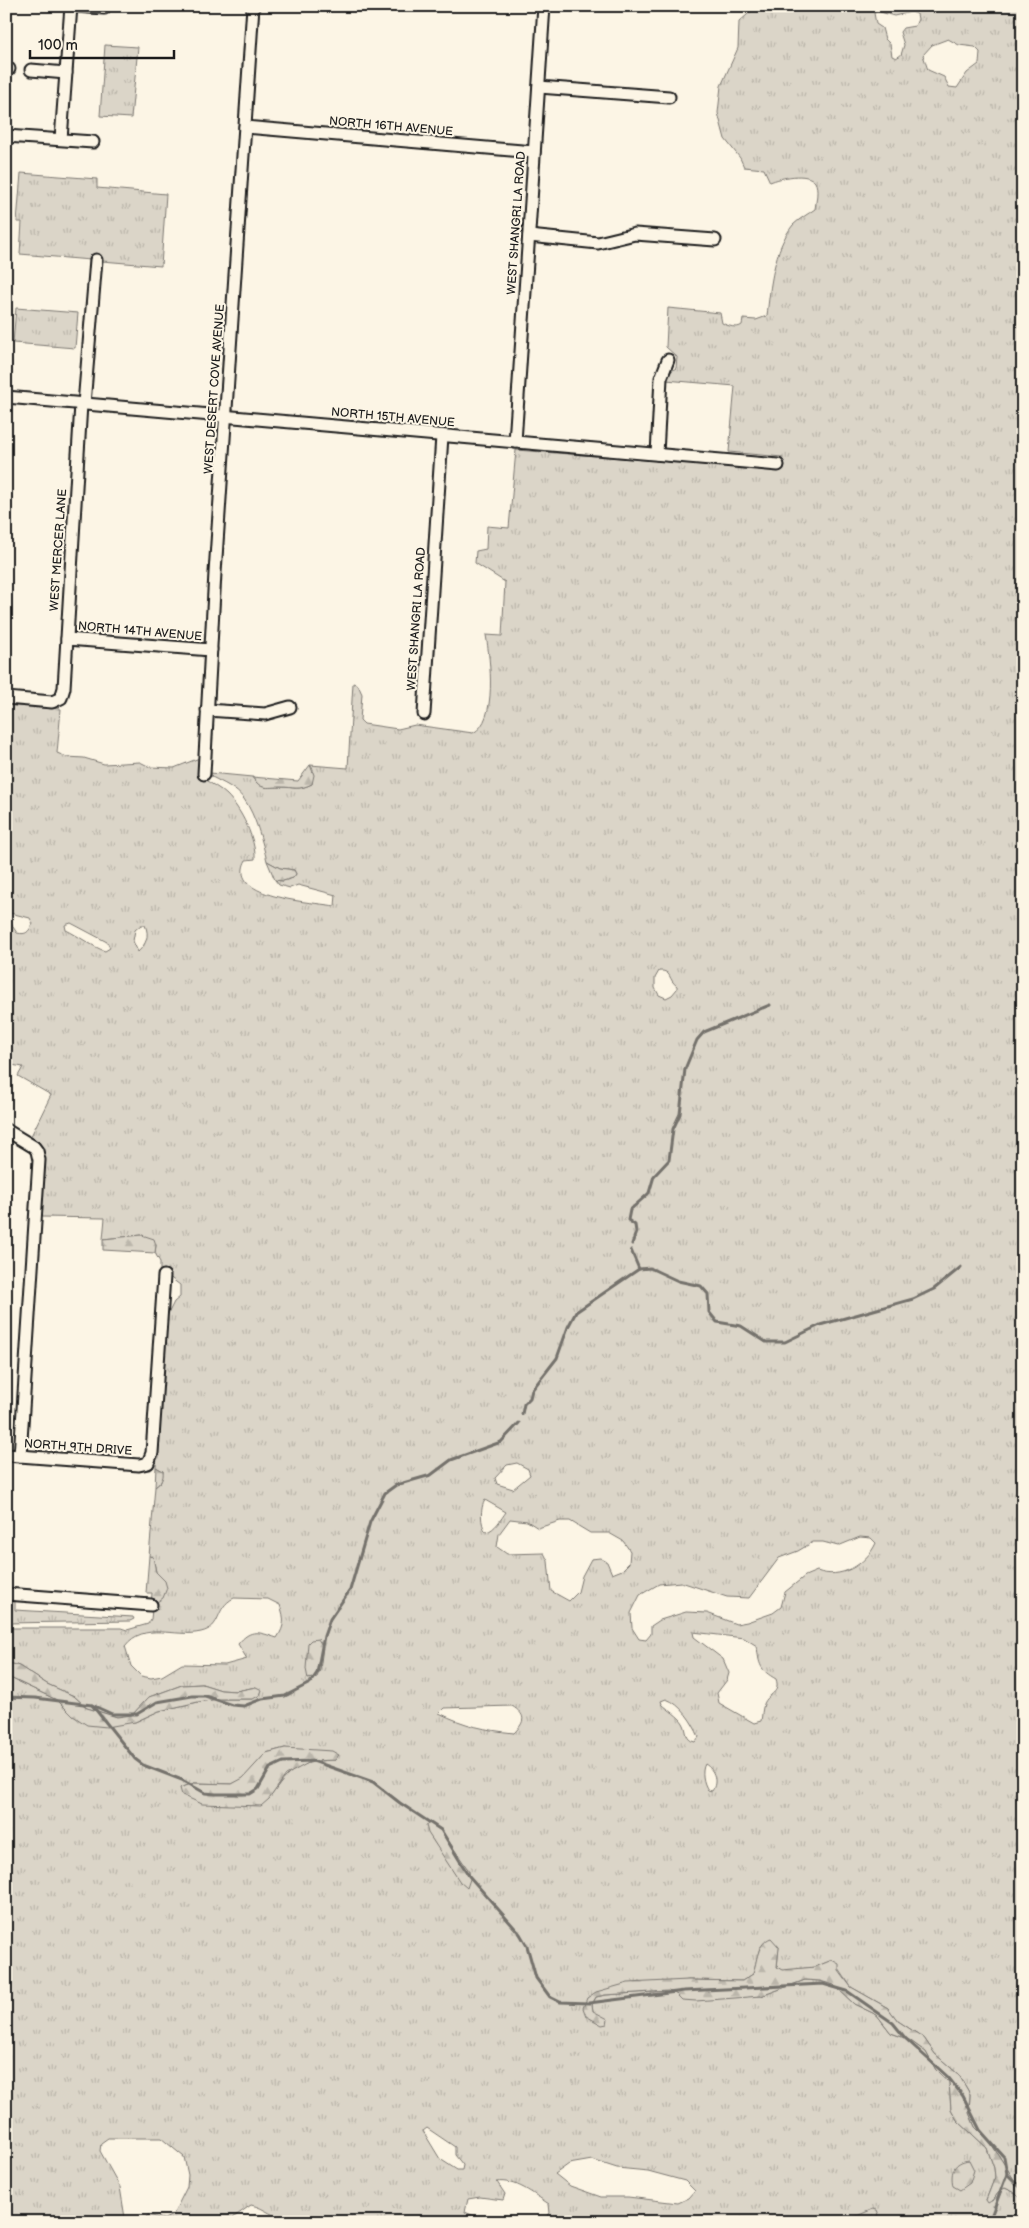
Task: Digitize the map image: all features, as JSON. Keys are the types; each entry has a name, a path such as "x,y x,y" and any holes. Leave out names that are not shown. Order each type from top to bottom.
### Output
{"street":[{"path":"61,140 70,6"},
{"path":"75,6 104,8"},
{"name":"WEST DESERT COVE AVENUE","path":"204,774 253,6"},
{"name":"WEST SHANGRI LA ROAD","path":"515,442 544,6"},
{"path":"31,70 66,73"},
{"path":"539,87 669,97"},
{"name":"NORTH 16TH AVENUE","path":"245,127 534,152"},
{"path":"6,136 93,142"},
{"path":"529,236 598,242 635,234 715,240"},
{"name":"WEST MERCER LANE","path":"6,698 52,702 61,698 64,688 83,404 96,260"},
{"path":"657,454 661,378 668,360"},
{"name":"NORTH 15TH AVENUE","path":"6,397 778,465"},
{"name":"WEST SHANGRI LA ROAD","path":"424,714 442,436"},
{"name":"NORTH 14TH AVENUE","path":"67,639 211,650"},
{"path":"207,710 265,714 290,707"},
{"path":"6,1130 38,1151 38,1177 20,1456"},
{"name":"NORTH 9TH DRIVE","path":"6,1455 139,1465 148,1463 152,1453 164,1276"},
{"path":"6,1594 151,1604"}],"green space":[{"path":"757,6 1023,6 1023,2188 1013,2178 990,2142 975,2127 969,2113 970,2094 959,2075 935,2054 924,2038 898,2021 888,2008 851,1987 833,1960 815,1967 782,1971 777,1967 779,1947 760,1947 753,1974 742,1981 688,1980 587,1998 593,2011 592,2005 596,1997 605,1995 668,1991 676,1994 738,1997 761,1996 805,1980 820,1981 834,1985 854,2004 877,2015 891,2033 908,2039 926,2052 936,2070 949,2082 951,2109 957,2120 987,2148 995,2177 986,2200 992,2201 1000,2190 1005,2188 1016,2193 1023,2200 1023,2222 870,2222 879,2215 846,2219 843,2222 542,2222 550,2213 549,2204 518,2185 497,2182 505,2194 503,2200 480,2197 468,2199 465,2212 488,2222 291,2222 289,2219 278,2217 251,2205 234,2217 232,2222 142,2222 148,2215 164,2219 173,2215 187,2187 188,2175 184,2157 161,2138 108,2138 101,2143 100,2151 120,2187 125,2218 122,2222 6,2222 6,1676 57,1700 73,1716 135,1722 159,1711 198,1702 217,1699 252,1699 256,1687 236,1691 221,1690 202,1684 182,1685 149,1697 132,1715 117,1717 87,1708 74,1696 47,1684 19,1666 6,1662 6,1628 121,1628 127,1630 148,1624 151,1619 156,1572 153,1557 149,1556 155,1487 161,1482 163,1471 156,1467 165,1320 174,1302 180,1297 180,1285 168,1276 160,1275 160,1262 155,1253 156,1245 142,1235 103,1239 105,1218 42,1217 44,1151 30,1138 51,1095 18,1076 23,1067 6,1064 6,922 11,924 17,933 20,934 27,932 33,924 30,918 6,912 6,705 61,709 57,753 67,757 84,758 104,764 140,762 150,767 174,768 202,757 204,779 227,795 247,825 255,851 255,859 246,860 243,873 248,883 259,891 275,896 335,906 336,895 298,885 290,888 279,885 275,880 283,881 293,878 296,874 294,870 280,868 267,861 261,837 244,799 233,789 212,777 210,773 252,777 264,787 299,788 312,784 313,769 310,765 348,768 353,683 358,685 362,694 360,720 364,724 398,729 415,725 473,733 481,726 486,716 490,688 486,635 502,636 505,582 475,563 476,551 486,549 487,526 509,528 516,450 782,470 782,457 729,452 735,386 666,380 670,372 676,368 677,357 666,347 668,308 720,313 722,323 735,327 742,325 743,319 756,320 767,316 774,269 781,245 793,225 815,209 817,188 815,182 806,177 793,176 770,182 764,169 744,167 740,158 725,139 718,113 721,86 738,48 739,22","holes":["877,11 894,16 911,12 917,14 918,19 915,26 903,28 900,32 904,45 901,55 896,58 892,56 890,44 885,39 882,28 876,24 874,13","948,39 959,45 975,47 980,52 979,64 967,73 957,88 949,87 944,77 928,70 923,55 932,45","71,923 107,942 110,948 105,951 66,930 65,925","141,925 145,925 146,940 138,952 133,941 135,930","659,971 663,971 668,974 677,986 677,989 666,998 659,995 655,988 655,978","517,1463 528,1469 530,1475 513,1489 497,1484 495,1478 507,1465","485,1500 506,1512 495,1527 486,1532 483,1525 482,1512","510,1519 527,1521 538,1528 560,1521 570,1521 590,1533 609,1533 623,1541 630,1551 629,1563 622,1570 612,1574 607,1562 600,1558 591,1559 582,1576 578,1592 569,1601 551,1591 548,1561 544,1553 507,1554 497,1547 499,1534","860,1537 871,1538 876,1543 866,1558 851,1569 835,1574 817,1571 805,1576 785,1592 781,1607 773,1613 736,1624 707,1613 686,1612 660,1620 651,1626 651,1634 646,1640 639,1639 632,1628 631,1613 640,1595 659,1584 681,1582 727,1597 749,1598 779,1558 798,1551 813,1542 823,1542 838,1546","234,1598 268,1599 280,1605 283,1614 283,1626 277,1638 260,1633 251,1633 238,1644 247,1659 225,1665 182,1664 162,1676 151,1678 141,1676 131,1666 125,1646 133,1638 151,1632 201,1632 208,1630 216,1622 223,1607","693,1632 744,1638 757,1646 763,1670 776,1679 777,1684 777,1688 764,1704 761,1721 754,1723 719,1703 717,1693 727,1680 729,1673 723,1659 694,1637","666,1699 671,1701 686,1715 699,1737 695,1742 689,1739 681,1720 662,1704 661,1701","512,1706 520,1712 523,1718 521,1725 514,1733 476,1727 439,1713 444,1708","285,1748 335,1760 312,1762 296,1769 283,1780 269,1799 180,1788 194,1783 232,1784 243,1779 266,1753","705,1764 711,1769 714,1776 715,1784 712,1791 708,1790 703,1777","427,2128 455,2147 455,2155 463,2165 462,2170 457,2170 440,2159 423,2131","592,2160 617,2168 648,2171 685,2181 695,2191 689,2198 678,2203 628,2197 601,2197 570,2186 555,2174 569,2164"]},
{"path":"105,45 138,47 131,118 100,116"},
{"path":"21,173 97,179 97,188 166,194 161,266 20,254 22,222 17,222"},
{"path":"16,308 78,313 75,348 13,343"},
{"path":"310,765 314,775 312,784 303,787 264,787 252,777 298,781"},
{"path":"267,861 280,868 294,870 296,874 293,878 283,881 275,880"},
{"path":"142,1235 154,1239 156,1245 155,1253 103,1250 103,1239"},
{"path":"156,1467 163,1471 163,1476 162,1480 155,1487"},
{"path":"149,1556 153,1557 156,1572 165,1581 167,1588 163,1598 151,1606 152,1593 146,1593"},
{"path":"6,1597 15,1598 15,1610 133,1617 134,1619 130,1621 6,1623"},
{"path":"318,1639 323,1647 320,1670 317,1677 308,1679 306,1669 308,1643 311,1640"},
{"path":"6,1662 19,1666 47,1684 74,1696 87,1708 117,1717 132,1715 149,1697 182,1685 202,1684 221,1690 236,1691 256,1687 262,1690 260,1695 253,1699 217,1699 159,1711 135,1722 107,1727 87,1725 73,1716 57,1700 6,1676"},
{"path":"285,1748 332,1751 339,1755 335,1760 312,1761 286,1775 269,1799 261,1806 202,1804 182,1795 180,1788 194,1783 232,1784 243,1778 266,1753"},
{"path":"431,1823 442,1831 469,1871 470,1879 467,1888 460,1882 428,1833 426,1825"},
{"path":"771,1938 779,1947 777,1967 782,1970 815,1967 832,1960 839,1964 839,1971 851,1987 888,2008 898,2021 924,2038 935,2054 959,2075 970,2094 969,2113 975,2127 990,2142 1013,2178 1023,2188 1023,2200 1016,2193 1005,2188 988,2203 986,2200 995,2177 994,2168 987,2148 957,2120 951,2109 949,2082 936,2070 926,2052 908,2039 891,2033 877,2015 854,2004 834,1985 820,1981 805,1980 761,1996 696,2001 682,2000 676,1994 668,1991 605,1995 596,1997 592,2004 593,2011 608,2019 607,2024 602,2025 586,2016 583,2008 587,1998 596,1992 628,1983 688,1980 742,1981 753,1974 760,1948 766,1940"},
{"path":"969,2160 974,2170 970,2183 960,2190 953,2186 952,2176 954,2168 960,2163"},
{"path":"873,2209 877,2210 879,2215 870,2222 843,2222"}],"waterway":[{"path":"632,1244 636,1232 635,1225 628,1220 630,1210 649,1193 654,1176 669,1160 673,1129 680,1114 685,1069 697,1040 704,1032 770,1005"},
{"path":"631,1250 639,1269"},
{"path":"522,1414 524,1404 530,1398 532,1390 557,1358 568,1327 576,1312 639,1269 650,1268 678,1281 701,1286 708,1294 709,1312 717,1322 741,1326 766,1342 785,1342 820,1325 913,1299 934,1289 961,1267"},
{"path":"6,1697 35,1698 92,1705 112,1714 137,1714 157,1702 192,1696 205,1696 232,1705 244,1706 262,1699 285,1696 310,1683 317,1673 324,1636 330,1619 350,1590 370,1522 385,1493 396,1485 431,1475 451,1460 501,1442 519,1423"},
{"path":"92,1705 135,1759 143,1765 182,1780 205,1793 250,1794 258,1789 270,1768 283,1762 313,1761 373,1782 400,1803 441,1830 469,1876 520,1934 527,1946 536,1978 550,1997 560,2002 589,2003 684,1991 823,1984 847,1991 893,2023 906,2039 948,2077 963,2096 980,2130 1004,2157 1007,2174 989,2222"},
{"path":"1007,2174 1023,2190"}]}
